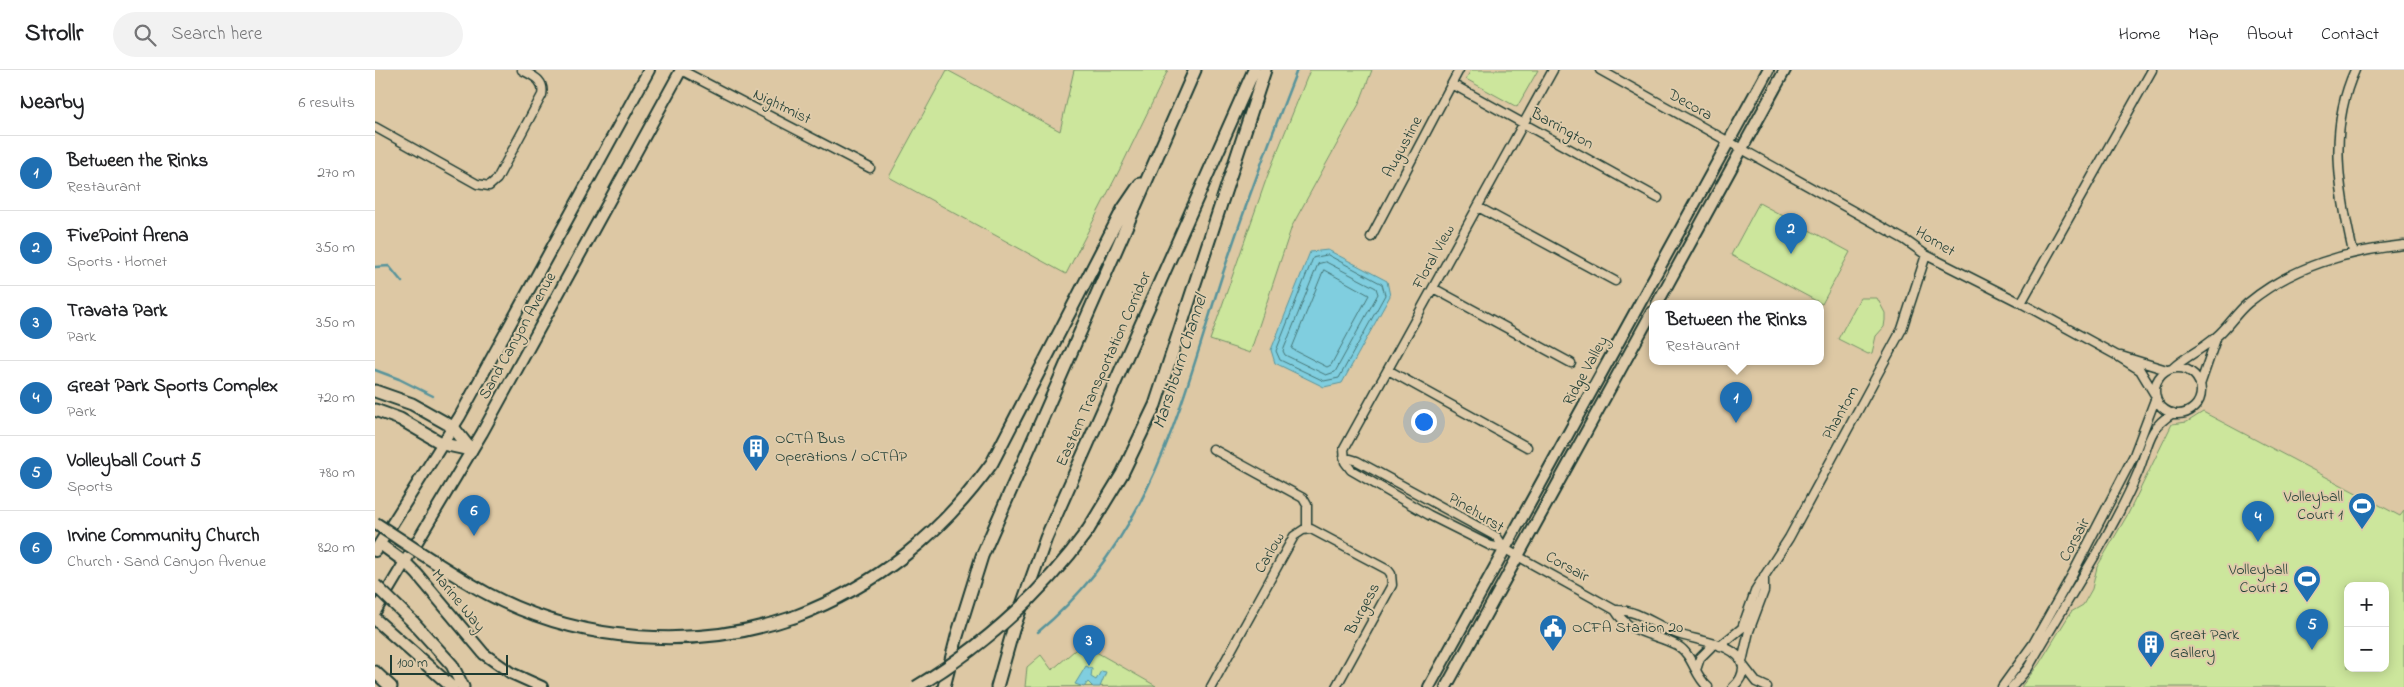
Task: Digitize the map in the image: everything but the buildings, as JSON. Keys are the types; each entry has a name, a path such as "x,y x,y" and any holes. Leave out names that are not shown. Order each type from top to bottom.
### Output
{"highway":[{"path":"944,687 957,636 982,556 1195,70"},
{"name":"Eastern Transportation Corridor","path":"997,687 1013,630 1046,538 1254,70"},
{"path":"916,687 962,658 1018,611 1050,579 1088,530 1131,457 1155,405 1265,70"},
{"path":"375,523 488,594 524,610 581,628 647,637 686,637 739,631 773,624 794,617 846,594 885,571 920,544 971,492 992,463 1123,209 1156,160"},
{"path":"375,391 412,404 453,428 471,450"},
{"path":"375,410 399,419 443,444 471,450"},
{"path":"375,585 453,665 463,687"},
{"path":"375,619 452,687"},
{"path":"376,673 391,687"}],"main road":[{"name":"Sand Canyon Avenue","path":"378,547 453,428 649,70"},
{"name":"Sand Canyon Avenue","path":"375,612 406,563 471,450 681,70"},
{"name":"Ridge Valley","path":"1429,687 1769,70"},
{"path":"1659,300 1785,70"},
{"name":"Ridge Valley","path":"1445,687 1649,317"},
{"name":"Marine Way","path":"378,547 406,563 484,654 511,673 542,687"}],"street":[{"path":"375,127 477,184 489,186 497,179 541,98 542,85 537,78 522,70"},
{"name":"Nightmist","path":"681,70 870,168"},
{"name":"Augustine","path":"1371,237 1459,70"},
{"name":"Floral View","path":"1344,457 1344,449 1553,70"},
{"name":"Decora","path":"1600,70 1741,149"},
{"path":"2021,303 2152,70"},
{"path":"2353,252 2339,185 2337,157 2339,126 2346,94 2355,70"},
{"name":"Barrington","path":"1452,84 1658,198"},
{"name":"Hornet","path":"1741,149 1905,240 1926,255 2021,303 2116,355 2140,370 2156,396"},
{"path":"1478,207 1615,281"},
{"path":"2217,336 2200,385 2199,398 2192,409 2179,414 2161,407 2156,396 2158,378 2217,336 2247,304 2270,286 2310,266 2353,252 2404,245"},
{"name":"Phantom","path":"1697,674 1700,658 1705,651 1742,628 1756,589 1789,538 1902,329 1926,255"},
{"path":"1433,288 1571,364"},
{"name":"Hornet","path":"2116,355 2170,369"},
{"path":"2170,369 2180,368 2193,373 2200,385"},
{"path":"1388,370 1527,447"},
{"name":"Corsair","path":"2002,687 2033,644 2073,573 2134,455 2156,396"},
{"name":"Corsair","path":"2012,687 2028,668 2109,529 2138,471 2147,441 2154,428 2173,413"},
{"name":"Carlow","path":"1211,687 1294,536 1307,529 1307,505 1303,498 1213,449"},
{"name":"Pinehurst","path":"1344,457 1351,470 1429,515 1491,546 1505,549"},
{"name":"Pinehurst","path":"1344,457 1357,461 1497,538 1505,549"},
{"name":"Burgess","path":"1307,529 1314,530 1388,570 1392,579 1392,585 1337,687"},
{"name":"Corsair","path":"1505,549 1615,610 1622,622 1677,646 1687,655 1697,674 1708,687"},
{"name":"Phantom","path":"1733,687 1741,678 1742,663 1749,631 1764,591 1764,576"},
{"name":"Corsair","path":"1615,610 1629,609 1675,633 1735,652 1742,663"},
{"path":"1742,663 1756,682 1767,687"},
{"path":"1697,674 1697,687"}],"green space":[{"path":"947,70 1060,131 1074,70 1168,70 1066,274 889,177"},
{"path":"1310,70 1372,70 1359,104 1292,226 1250,353 1210,340 1267,177"},
{"path":"1471,70 1538,70 1517,107 1466,79"},
{"path":"1759,203 1850,252 1824,300 1815,300 1731,255"},
{"path":"1860,298 1877,298 1885,313 1884,327 1876,336 1872,353 1868,354 1838,339"},
{"path":"2203,412 2400,516 2404,511 2404,687 2021,687 2039,664 2071,612 2083,605 2092,589 2097,567 2128,514 2172,424 2187,422"},
{"path":"1082,644 1156,686 1025,687 1027,667 1041,655 1052,670"}],"water":[{"path":"1328,250 1387,281 1390,296 1342,383 1324,387 1275,363 1271,350 1310,252"},
{"path":"1086,666 1092,669 1091,677 1096,680 1101,671 1106,672 1100,687 1093,687 1088,682 1084,687 1075,684"}],"waterway":[{"name":"Marshburn Channel","path":"1038,632 1076,596 1108,557 1134,515 1155,470 1174,424 1248,200 1297,70"},
{"path":"375,267 389,266 402,282"},
{"path":"375,370 399,379 433,396"}],"place":[{"name":"FivePoint Arena","path":"1791,254"},
{"name":"Between the Rinks","path":"1736,423"},
{"name":"OCTA Bus Operations / OCTAP","path":"756,472"},
{"name":"Volleyball Court 1","path":"2362,530"},
{"name":"Irvine Community Church","path":"474,536"},
{"name":"Great Park Sports Complex","path":"2258,542"},
{"name":"Volleyball Court 2","path":"2307,603"},
{"name":"Volleyball Court 5","path":"2312,650"},
{"name":"OCFA Station 20","path":"1553,652"},
{"name":"Travata Park","path":"1089,666"},
{"name":"Great Park Gallery","path":"2151,668"}]}
